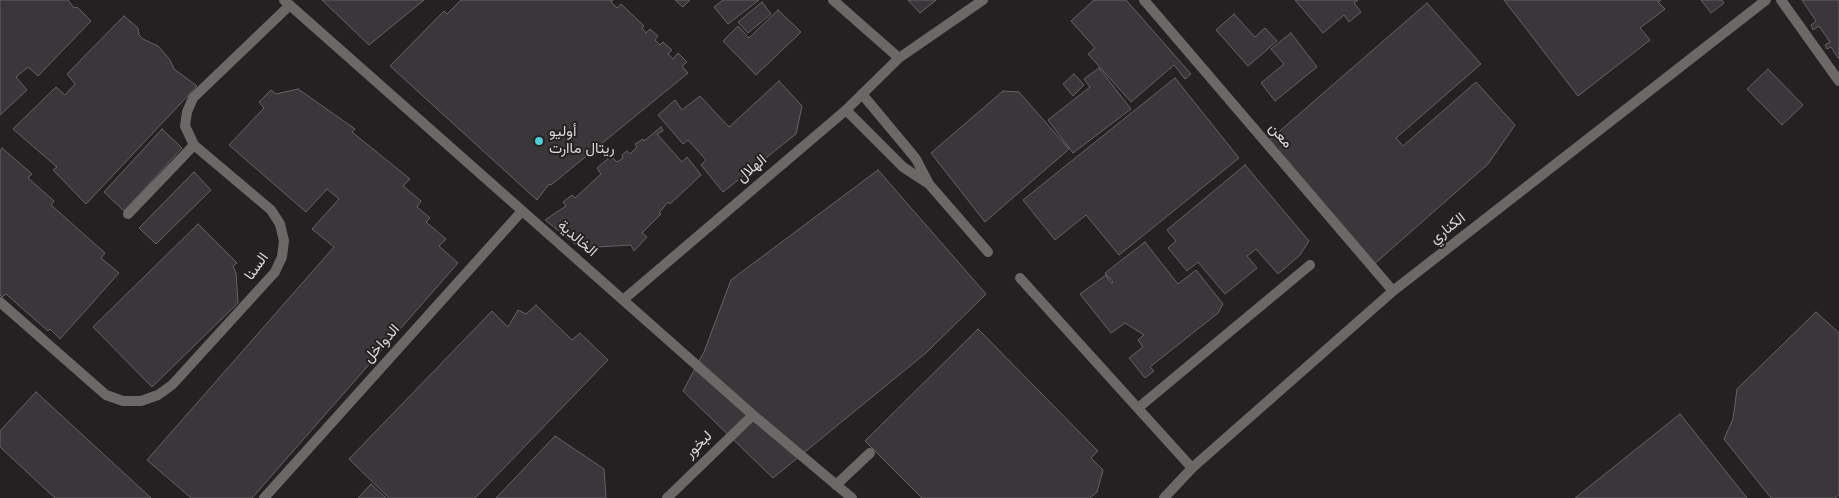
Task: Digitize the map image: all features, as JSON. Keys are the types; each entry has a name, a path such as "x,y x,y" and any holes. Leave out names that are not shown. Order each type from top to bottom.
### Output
{"street":[{"path":"832,0 899,58"},
{"name":"الهلال","path":"623,300 846,110 899,58 983,0"},
{"name":"معن","path":"1144,0 1393,291"},
{"name":"الكناري","path":"1164,498 1192,468 1393,291 1766,0"},
{"path":"1781,0 1839,81"},
{"name":"السنا","path":"0,302 106,395 123,401 141,401 158,396 172,385 275,272 282,257 284,241 280,224 272,210 194,145 185,126 187,112 193,98 287,3"},
{"name":"الخالدية","path":"287,3 753,414 852,498"},
{"path":"862,94 916,159 928,184"},
{"path":"846,110 903,167 928,184 988,252"},
{"path":"128,214 194,145"},
{"name":"الدواخل","path":"264,498 522,211"},
{"path":"1138,408 1310,265"},
{"path":"1020,278 1192,468"},
{"name":"لبخور","path":"667,498 753,414"},
{"path":"836,485 870,453"}],"building":[{"path":"0,0 68,0 74,8 77,7 91,21 38,76 28,67 16,77 27,90 0,115"},
{"path":"322,0 424,0 369,45"},
{"path":"461,0 613,0 611,2 617,8 621,4 644,26 642,28 646,33 650,29 658,36 655,40 660,45 663,42 672,50 668,54 673,59 678,53 687,62 682,66 688,73 551,185 549,184 537,200 390,66 444,11 447,14"},
{"path":"675,0 690,0 683,7"},
{"path":"723,0 759,0 728,24 714,7"},
{"path":"908,0 936,0 920,13"},
{"path":"1094,0 1126,0 1191,74 1185,79 1174,65 1131,102 1088,54 1095,48 1071,21"},
{"path":"1295,0 1358,0 1354,3 1361,12 1349,22 1344,15 1323,33"},
{"path":"1504,0 1661,0 1658,2 1665,9 1640,28 1650,40 1578,96"},
{"path":"1701,0 1722,0 1724,3 1711,13"},
{"path":"1802,0 1839,0 1839,59 1831,47 1827,49 1825,45 1830,42 1819,26 1813,30 1811,25 1816,21"},
{"path":"762,2 771,14 748,33 738,22"},
{"path":"1427,3 1481,64 1396,138 1403,146 1476,82 1515,125 1488,164 1373,265 1266,143"},
{"path":"778,10 801,32 756,75 723,41 738,26 749,38"},
{"path":"1234,14 1255,37 1265,28 1277,41 1248,66 1216,30"},
{"path":"124,16 138,28 139,35 143,39 158,46 170,60 174,69 197,86 86,204 53,170 57,167 13,129 56,87 65,95 75,84 67,74"},
{"path":"1291,33 1317,67 1275,101 1261,83 1284,64 1271,49"},
{"path":"1099,68 1131,109 1073,153 1048,120 1090,87 1084,79"},
{"path":"1768,69 1803,105 1782,125 1747,89"},
{"path":"1074,74 1084,85 1073,96 1063,84"},
{"path":"1175,78 1239,158 1119,255 1086,215 1055,240 1023,200"},
{"path":"779,81 802,106 796,134 723,192 701,165 706,160 688,140 683,144 658,115 675,100 682,110 700,96 729,127"},
{"path":"298,89 355,129 352,132 410,179 403,186 421,201 417,207 430,218 426,222 446,239 439,246 458,263 252,498 191,498 147,460 334,247 312,229 339,199 327,189 306,212 229,145 264,108 259,102 271,90 276,94"},
{"path":"1003,91 1019,92 1069,149 985,222 931,153"},
{"path":"661,127 663,131 657,134 682,162 687,157 701,175 670,204 668,202 659,213 661,214 642,233 647,237 634,251 631,245 580,248 545,220 566,206 563,202 572,195 575,198 601,174 597,168 611,156 617,162 623,158 622,155 627,151 630,154 637,147 635,144 643,139 644,141"},
{"path":"162,129 182,148 124,211 104,192"},
{"path":"2,148 32,174 28,178 54,201 51,205 105,253 101,258 119,273 60,339 50,329 48,331 6,294 2,297 0,295 0,151"},
{"path":"1245,165 1309,241 1300,255 1278,274 1256,249 1247,256 1257,268 1225,294 1198,262 1187,271 1168,248 1176,241 1167,230"},
{"path":"878,170 986,294 927,352 773,478 683,391 704,352 731,280"},
{"path":"194,172 211,190 156,244 139,228"},
{"path":"198,224 237,263 233,266 236,273 238,303 152,387 93,327"},
{"path":"1145,242 1178,284 1196,270 1223,304 1218,313 1150,367 1154,371 1145,378 1129,358 1143,347 1138,340 1144,335 1125,323 1111,333 1080,294 1106,275 1111,283 1113,282 1105,273"},
{"path":"536,305 572,340 580,333 608,360 475,498 389,498 349,459 492,311 508,327 518,310 526,314"},
{"path":"1816,312 1839,333 1839,495 1835,498 1771,498 1724,439 1733,419 1737,389"},
{"path":"978,329 1098,451 1091,458 1103,470 1097,492 1090,498 922,498 865,441"},
{"path":"36,392 151,498 55,498 0,447 0,431"},
{"path":"1680,414 1747,498 1575,498"},
{"path":"555,436 604,469 606,498 496,498"},
{"path":"371,484 386,498 358,498"}],"place":[{"name":"أوليو ريتال ماارت","path":"539,141"}]}
